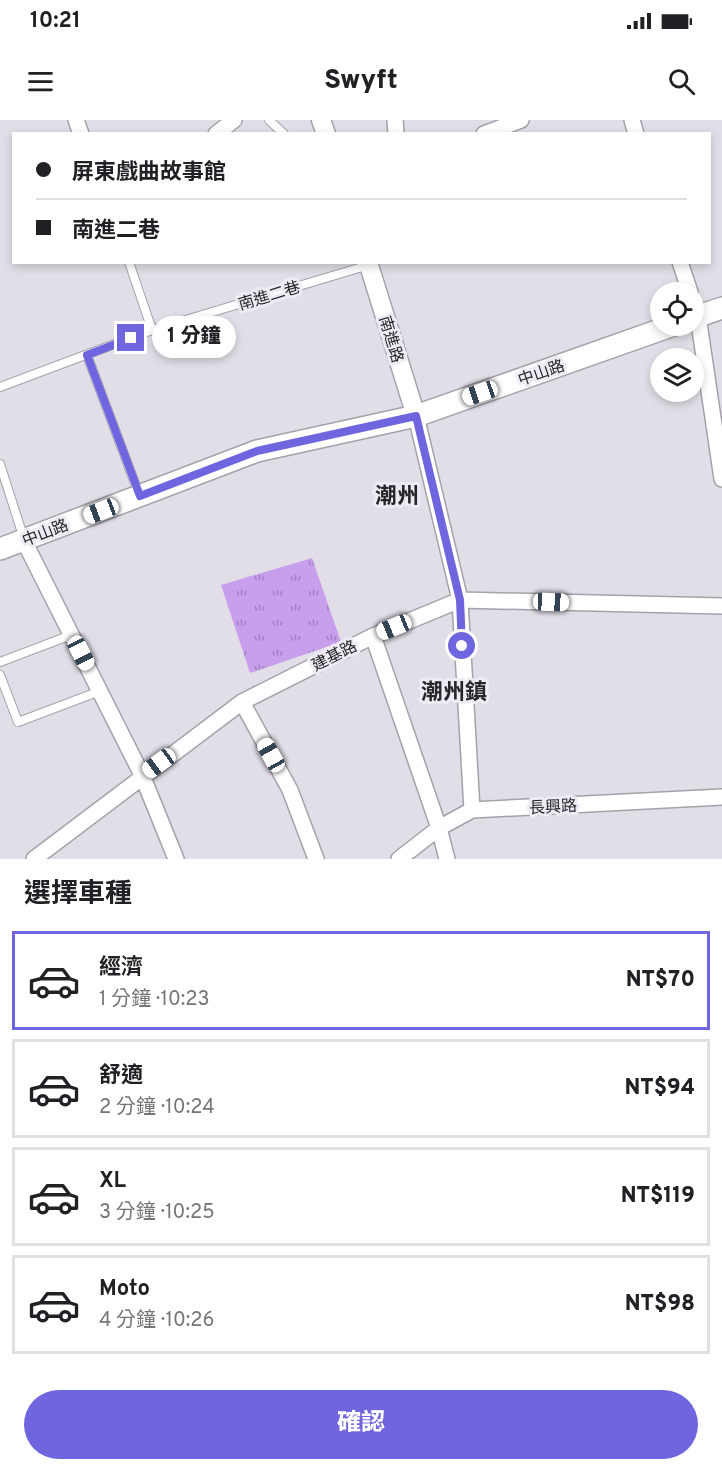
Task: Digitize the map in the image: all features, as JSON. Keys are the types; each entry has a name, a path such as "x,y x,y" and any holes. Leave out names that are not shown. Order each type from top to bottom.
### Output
{"main road":[{"path":"704,311 722,309"},
{"name":"中山路","path":"0,549 257,451 416,416 650,333"}],"street":[{"path":"219,132 234,120"},
{"path":"489,132 521,120"},
{"name":"南進路","path":"368,264 416,416"},
{"path":"681,264 687,282"},
{"path":"699,336 722,479"},
{"path":"416,416 460,600 472,810"},
{"path":"24,541 142,775 176,859"},
{"name":"建基路","path":"33,859 242,702 373,636 460,600 722,606"},
{"path":"373,636 439,828 447,859"},
{"path":"242,702 290,790 316,859"},
{"name":"長興路","path":"399,859 439,828 472,810 722,797"}],"lane":[{"path":"269,120 282,132"},
{"path":"130,264 152,330"},
{"name":"南進二巷","path":"0,387 152,330 368,264"},
{"path":"87,355 140,496"},
{"path":"0,464 24,541"},
{"path":"0,662 71,635"},
{"path":"0,675 18,722 100,691"}],"green space":[{"path":"312,558 341,642 250,673 221,585"}],"district":[{"name":"潮州","path":"397,495"},
{"name":"潮州鎮","path":"454,691"}],"route":[{"path":"131,338 87,355 140,496 257,451 416,416 460,600 462,646"}]}
